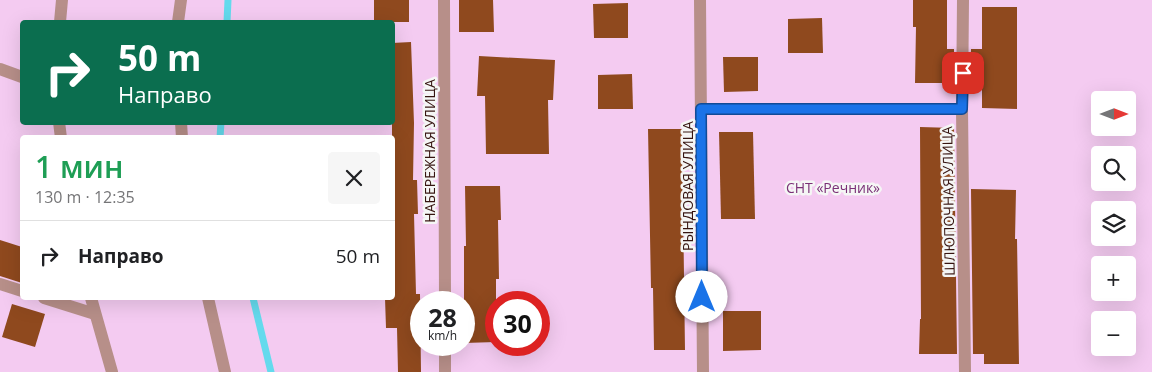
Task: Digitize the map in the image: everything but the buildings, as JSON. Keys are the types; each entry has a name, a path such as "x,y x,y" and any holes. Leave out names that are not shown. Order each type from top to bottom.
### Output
{"street":[{"path":"60,20 62,0"},
{"path":"178,20 181,0"},
{"name":"НАБЕРЕЖНАЯ УЛИЦА","path":"444,0 445,291"},
{"name":"РЫНДОВАЯ УЛИЦА","path":"700,0 703,372"},
{"name":"ШЛЮПОЧНАЯ УЛИЦА","path":"963,0 962,109 965,372"},
{"path":"0,70 20,76"},
{"path":"701,109 962,109"},
{"path":"0,284 20,290"},
{"path":"50,300 95,314"},
{"path":"92,300 112,372"},
{"path":"208,300 225,372"},
{"path":"445,356 445,372"}],"green space":[{"name":"СНТ «Речник»","path":"0,0 1152,0 1152,372 0,372"}],"waterway":[{"path":"227,20 228,0"},
{"path":"220,135 221,125"},
{"path":"253,300 271,372"}],"route":[{"path":"702,297 701,109 962,109 963,73"}]}
